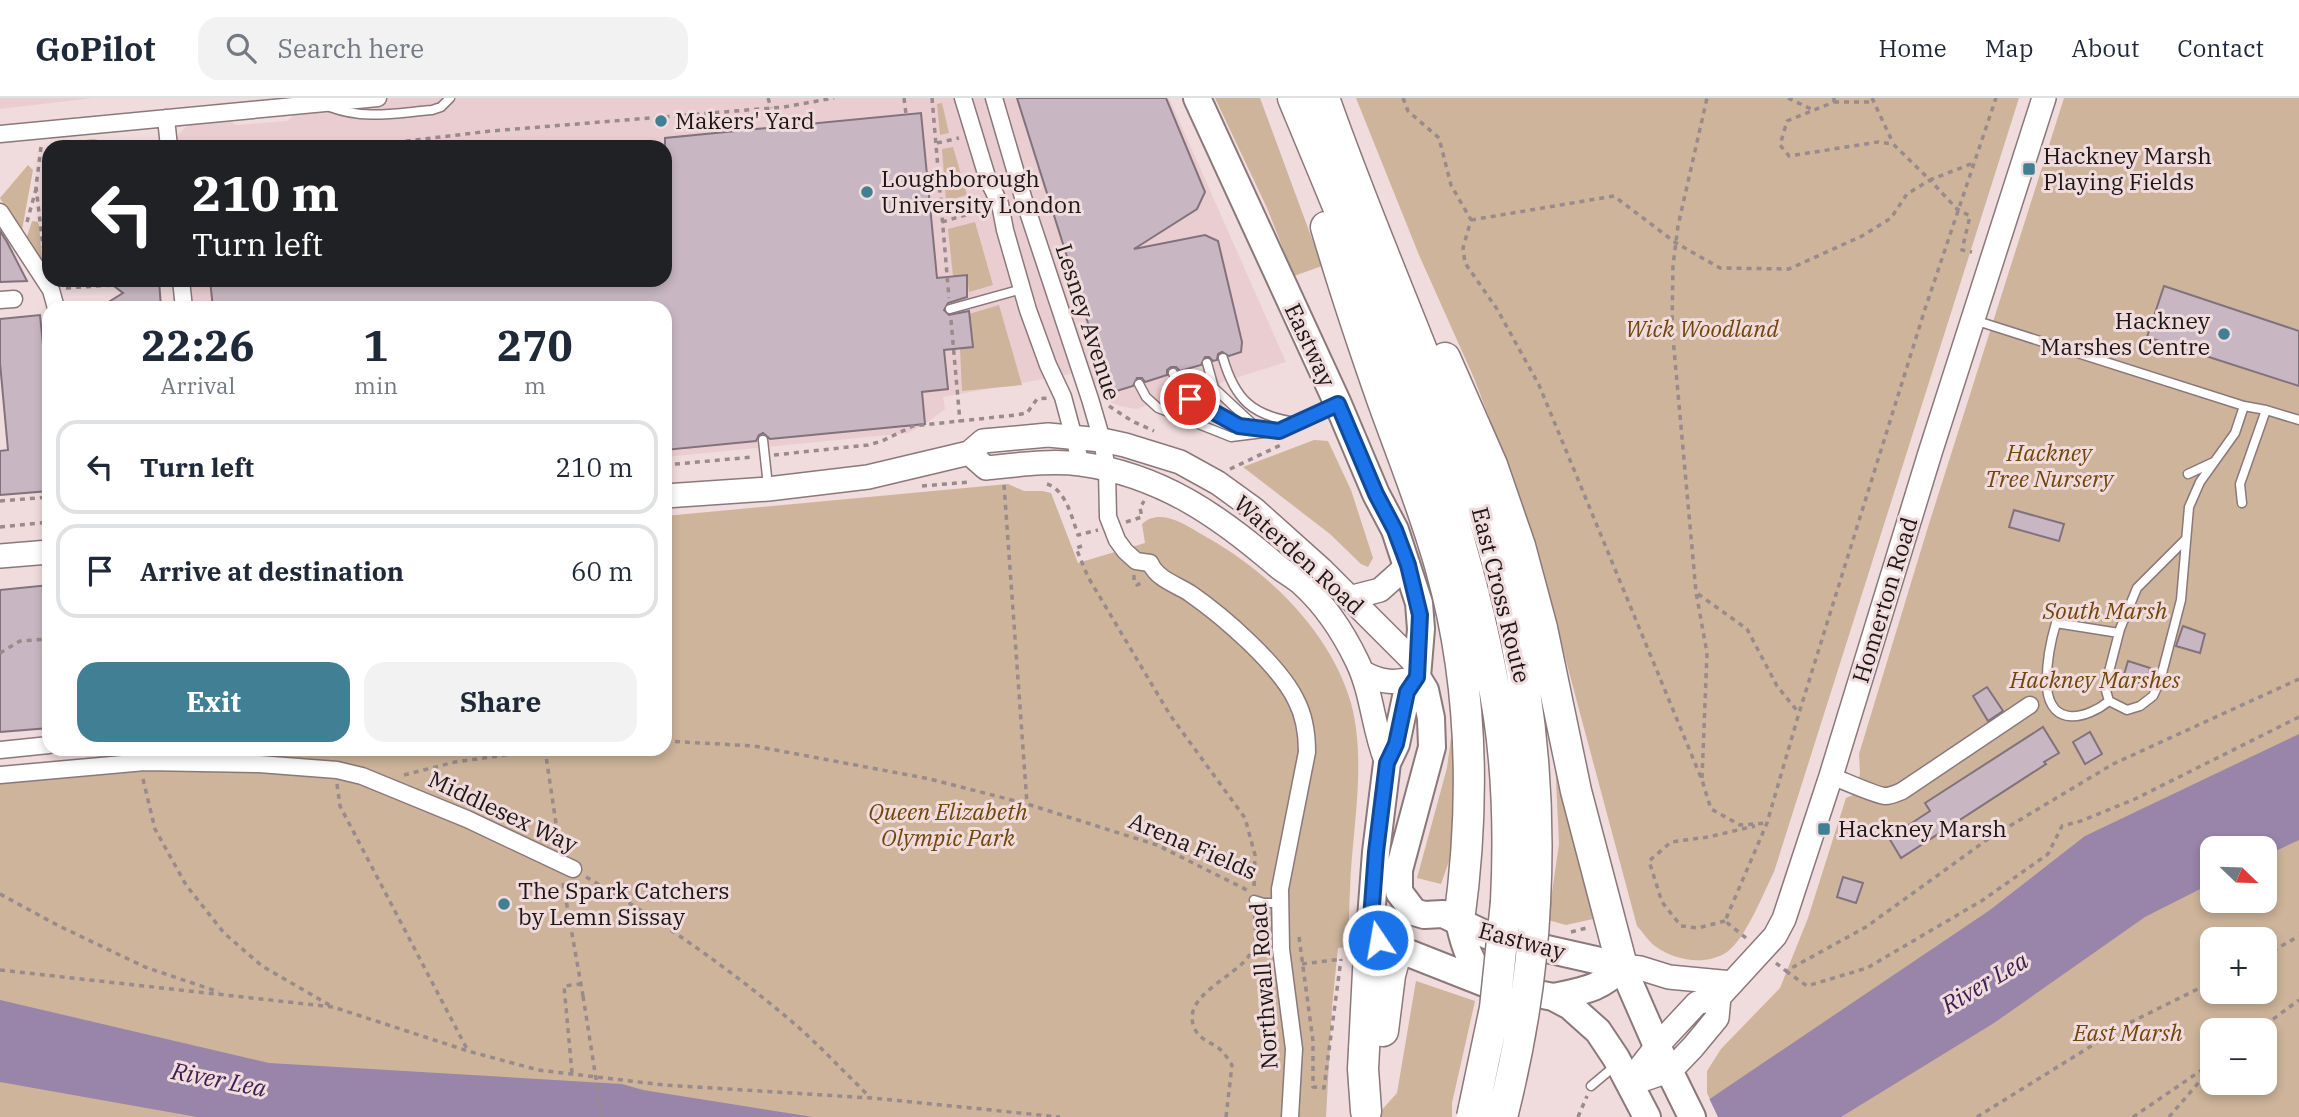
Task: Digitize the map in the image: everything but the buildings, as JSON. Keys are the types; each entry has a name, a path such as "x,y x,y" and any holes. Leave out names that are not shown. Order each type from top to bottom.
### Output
{"highway":[{"name":"East Cross Route","path":"1306,104 1385,255 1442,402 1484,518 1516,644 1528,709 1538,829 1472,1117"},
{"name":"East Cross Route","path":"1306,104 1410,393 1457,534 1476,605 1497,707 1504,769 1507,857 1521,902 1529,983 1502,1117"},
{"path":"1306,104 1313,186 1372,371 1430,531 1449,603 1466,721 1470,791 1466,871 1459,921"},
{"path":"1385,255 1441,351 1492,465 1511,516 1537,607 1576,791 1622,966"},
{"path":"1366,1114 1363,1069 1370,932"},
{"path":"1366,1114 1378,1072 1390,975 1397,949"}],"main road":[{"name":"Eastway","path":"1197,98 1338,404 1376,494 1395,530 1408,565 1420,615 1417,671 1407,692 1396,744 1387,763 1370,932 1378,940 1397,949 1487,984 1553,997 1570,1006 1598,1031 1647,1117"},
{"name":"Eastway","path":"1417,671 1432,718 1432,747 1399,870 1399,892 1415,912 1424,915 1443,914 1489,936 1622,966 1608,982 1600,986 1553,997"},
{"path":"1397,949 1424,915"},
{"path":"1459,921 1463,941 1474,967 1487,984"},
{"path":"1622,966 1688,1108"}],"street":[{"path":"0,134 378,98"},
{"name":"Lesney Avenue","path":"963,98 988,180 1000,204 1004,230 1041,349 1063,397 1072,437"},
{"name":"Lesney Avenue","path":"994,98 1023,197 1102,440"},
{"name":"Homerton Road","path":"1671,1070 1717,1018 1726,990 1775,936 1783,919 1831,776 1930,453 2044,98"},
{"path":"166,118 168,140"},
{"path":"0,212 42,277"},
{"name":"Waterden Road","path":"672,496 768,489 868,477 969,453 983,441 1048,435 1102,440 1166,457 1218,484 1254,509 1321,569 1417,671"},
{"path":"1072,437 1081,464"},
{"name":"Northwall Road","path":"1102,440 1107,470 1106,512 1117,540 1136,561 1150,563 1156,575 1190,593 1237,632 1288,685 1301,711 1306,729 1307,752 1281,880 1280,903 1281,948 1294,1049 1290,1117"},
{"name":"Waterden Road","path":"969,453 986,468 1042,463 1081,464 1143,479 1174,492 1234,529 1302,585 1338,626 1362,672 1378,739 1387,763"},
{"path":"0,556 42,553"},
{"path":"1349,598 1380,590 1408,565"},
{"path":"1362,672 1376,680 1391,682 1417,671"},
{"path":"1831,776 1884,796 1902,791 2030,705"},
{"path":"0,750 42,746"},
{"name":"Middlesex Way","path":"0,775 145,762 337,769 388,786 467,819 573,869"},
{"path":"1622,966 1726,990"},
{"path":"1624,1074 1635,1074 1697,1003 1726,990"},
{"path":"1624,1074 1671,1070"}],"lane":[{"path":"318,103 350,114 362,115 432,110 441,107 450,98"},
{"path":"950,309 1022,289"},
{"path":"1974,320 2244,406 2299,420"},
{"path":"1223,358 1242,399 1250,406 1273,419 1299,422"},
{"path":"1206,363 1214,388 1257,428"},
{"path":"1173,373 1178,386 1190,399 1239,426 1279,431"},
{"path":"1139,384 1146,397 1158,408 1231,437 1279,431 1338,404"},
{"path":"2186,538 2137,588 2119,633 2105,687 2109,701 2127,710 2140,706 2153,696 2166,665 2168,644 2181,600 2189,507 2200,482 2235,433 2244,406"},
{"path":"2242,503 2240,484 2266,410"},
{"path":"763,440 768,489"},
{"path":"2188,474 2217,461"},
{"path":"2109,701 2097,711 2083,715 2070,717 2059,712 2051,702 2047,688 2050,642 2056,623 2119,633"},
{"path":"1256,896 1264,903 1280,903"},
{"path":"1591,1086 1624,1074"}],"path":[{"path":"768,98 771,108"},
{"path":"415,140 491,131 771,108 834,98"},
{"path":"904,98 906,114"},
{"path":"932,98 960,422"},
{"path":"1403,98 1408,111 1439,138 1451,185 1471,220 1463,248 1465,263 1497,309 1539,385 1702,780 1711,809 1740,825 1767,823"},
{"path":"1702,780 1707,653 1696,592 1672,327 1678,226 1707,98"},
{"path":"1788,98 1812,109"},
{"path":"1725,921 1767,823 1799,713 1958,209 1996,98"},
{"path":"1893,144 1878,142 1789,156 1780,145 1787,121 1834,100 1872,100 1893,144 1958,209 1970,216 1962,250 1971,251"},
{"path":"936,143 959,138"},
{"path":"21,245 36,187 41,142"},
{"path":"1471,220 1614,196 1676,243 1720,268 1789,269 1862,236 1891,218 1907,194 1930,180 1976,162"},
{"path":"36,187 42,236"},
{"path":"942,222 993,206"},
{"path":"786,454 882,442 913,426 1027,413 1037,399 1056,397"},
{"path":"1101,400 1132,421 1162,435"},
{"path":"1224,471 1292,441"},
{"path":"672,464 756,457"},
{"path":"1004,479 1027,804"},
{"path":"1038,483 1054,486 1062,495 1078,535 1087,533"},
{"path":"0,501 42,498"},
{"path":"1133,519 1142,517 1140,508 1146,498"},
{"path":"0,527 42,523"},
{"path":"1082,546 1076,548 1088,577 1170,715 1245,818 1255,855 1255,941 1251,953 1240,968 1213,985 1195,1006 1193,1016 1193,1024 1198,1034 1222,1051 1232,1065 1226,1117"},
{"path":"1696,592 1747,629 1777,686 1799,713"},
{"path":"0,653 20,641 42,639"},
{"path":"1786,971 1866,927 1989,839 2113,764 2299,679"},
{"path":"1725,921 1807,986 1867,968 1983,900 2048,854 2062,825 2081,821 2135,799 2299,717"},
{"name":"Arena Fields","path":"672,741 754,746 856,763 1027,804 1157,845 1256,896"},
{"path":"388,786 402,776 455,762 497,756"},
{"path":"145,762 143,779 155,829 186,885 224,933 262,966 333,1007"},
{"path":"337,769 340,806 468,1051"},
{"path":"1725,921 1698,928 1681,926 1662,902 1649,861 1671,842 1708,837 1767,823"},
{"name":"Middlesex Way","path":"573,869 651,916 739,981 797,1026 871,1098"},
{"path":"0,894 145,967 228,995"},
{"name":"Northwall Road","path":"1297,925 1302,964 1313,1041 1313,1087 1324,1088 1342,960 1302,964"},
{"path":"2277,949 2299,936"},
{"path":"0,970 333,1007 468,1051 538,1070 664,1085 871,1098 1060,1117"},
{"path":"572,1073 564,986 580,984"},
{"path":"1976,1117 2126,1025 2200,988"},
{"path":"583,996 602,1117"},
{"path":"2275,1018 2299,1000"},
{"path":"2133,1117 2200,1073"},
{"path":"2169,1117 2200,1080"}],"shaded area":[{"path":"0,98 93,98 0,109"},
{"path":"357,98 1169,98 1286,362 1136,409 1105,400 1088,371 943,397 945,409 908,433 672,456 672,301 192,301 191,287 672,287 672,140 174,140 190,122 226,119 236,125 287,121 296,113"}],"green space":[{"path":"1215,98 1260,98 1322,266 1294,276 1267,208"},
{"name":"Wick Woodland","path":"1356,98 2019,98 1774,872 1741,937 1727,952 1719,956 1691,960 1672,955 1652,944 1637,926 1522,504 1474,378 1419,255"},
{"name":"South Marsh","path":"2064,98 2299,98 2299,1117 1718,1117 1707,1093 1707,1071 1721,1049 1780,988 1808,918 1846,798 1853,795 1860,774 1859,754"},
{"path":"942,103 949,133 940,135 937,104"},
{"path":"953,147 967,195 946,201 942,149"},
{"path":"28,165 33,170 22,230 19,232 0,198"},
{"path":"32,221 38,222 42,267 25,243"},
{"path":"975,222 993,285 969,292 967,275 953,276 948,229"},
{"path":"999,305 1022,385 962,391 960,348 969,314"},
{"path":"1314,440 1328,441 1351,490 1373,558 1368,567 1243,467"},
{"name":"Queen Elizabeth Olympic Park","path":"1008,484 1024,491 1051,493 1078,563 1145,543 1142,524 1158,517 1175,520 1231,552 1275,587 1313,629 1329,653 1342,677 1356,726 1358,772 1348,947 1338,948 1326,1117 0,1117 0,767 104,756 672,756 672,515"},
{"path":"1452,730 1461,775 1456,862 1449,861 1441,884 1417,878 1447,768"},
{"path":"1555,758 1593,919 1566,925 1548,920 1559,844"},
{"path":"1416,981 1475,1001 1452,1103 1452,1117 1380,1117 1380,1112 1397,1093"}],"water":[{"name":"River Lea","path":"2299,734 2299,840 2277,850 2277,836 2200,836 2200,889 2145,917 1994,1023 1841,1117 1683,1117 1990,910 2085,836"},
{"name":"River Lea","path":"0,1000 269,1063 622,1084 643,1090 813,1117 197,1117 0,1082"}],"pier":[{"path":"1708,1096 1718,1117 1679,1117 1681,1114"}],"place":[{"name":"Makers' Yard","path":"661,121"},
{"name":"Hackney Marsh Playing Fields","path":"2029,169"},
{"name":"Loughborough University London","path":"867,192"},
{"name":"Hackney Marshes Centre","path":"2224,334"},
{"name":"Hackney Marsh","path":"1824,829"},
{"name":"The Spark Catchers by Lemn Sissay","path":"504,904"}],"route":[{"path":"1190,399 1239,426 1279,431 1338,404 1408,565 1419,603 1420,645 1417,677 1407,692 1396,744 1387,763 1370,932 1378,940"}],"park label":[{"name":"Hackney Tree Nursery","path":"2049,466"},
{"name":"Hackney Marshes","path":"2095,680"},
{"name":"East Marsh","path":"2128,1033"}]}
